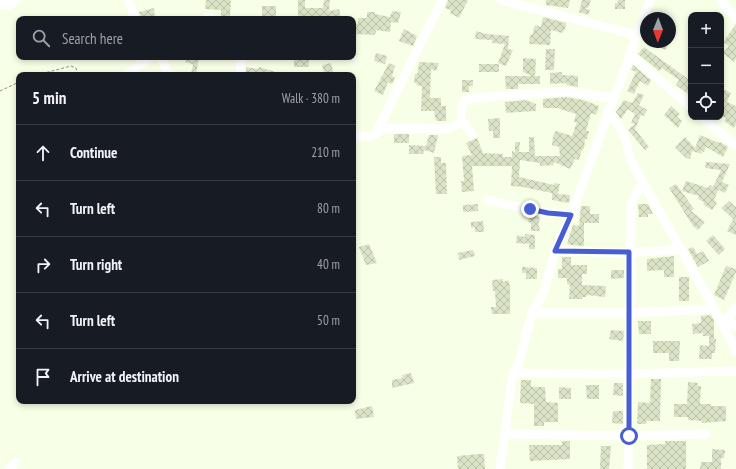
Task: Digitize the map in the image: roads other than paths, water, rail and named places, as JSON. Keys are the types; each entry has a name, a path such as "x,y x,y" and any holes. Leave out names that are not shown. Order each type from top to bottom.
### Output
{"street":[{"path":"0,2 3,5 9,5 17,0"},
{"path":"129,0 134,16"},
{"path":"376,133 442,0"},
{"path":"501,0 636,35"},
{"path":"500,469 504,434 509,414 513,373 518,365 532,313 544,292 555,251 571,215 608,110 650,0"},
{"path":"720,0 736,18"},
{"path":"629,54 688,104"},
{"path":"131,72 145,60"},
{"path":"162,60 167,72"},
{"path":"240,72 241,60"},
{"path":"461,123 462,105 465,100 474,98 566,91 613,98"},
{"path":"608,110 624,135 631,161 714,309 726,321 736,327"},
{"path":"706,120 736,146"},
{"path":"356,136 370,137 385,128 446,129 461,123 465,124 472,135"},
{"path":"628,469 628,374 630,313 629,252 632,201 643,182"},
{"path":"487,200 548,213 571,215"},
{"path":"555,251 629,252 681,249"},
{"path":"726,321 736,307"},
{"path":"532,313 630,313 714,309"},
{"path":"726,321 736,352"},
{"path":"513,373 628,374 736,371"},
{"path":"504,434 629,436 706,434"}]}
